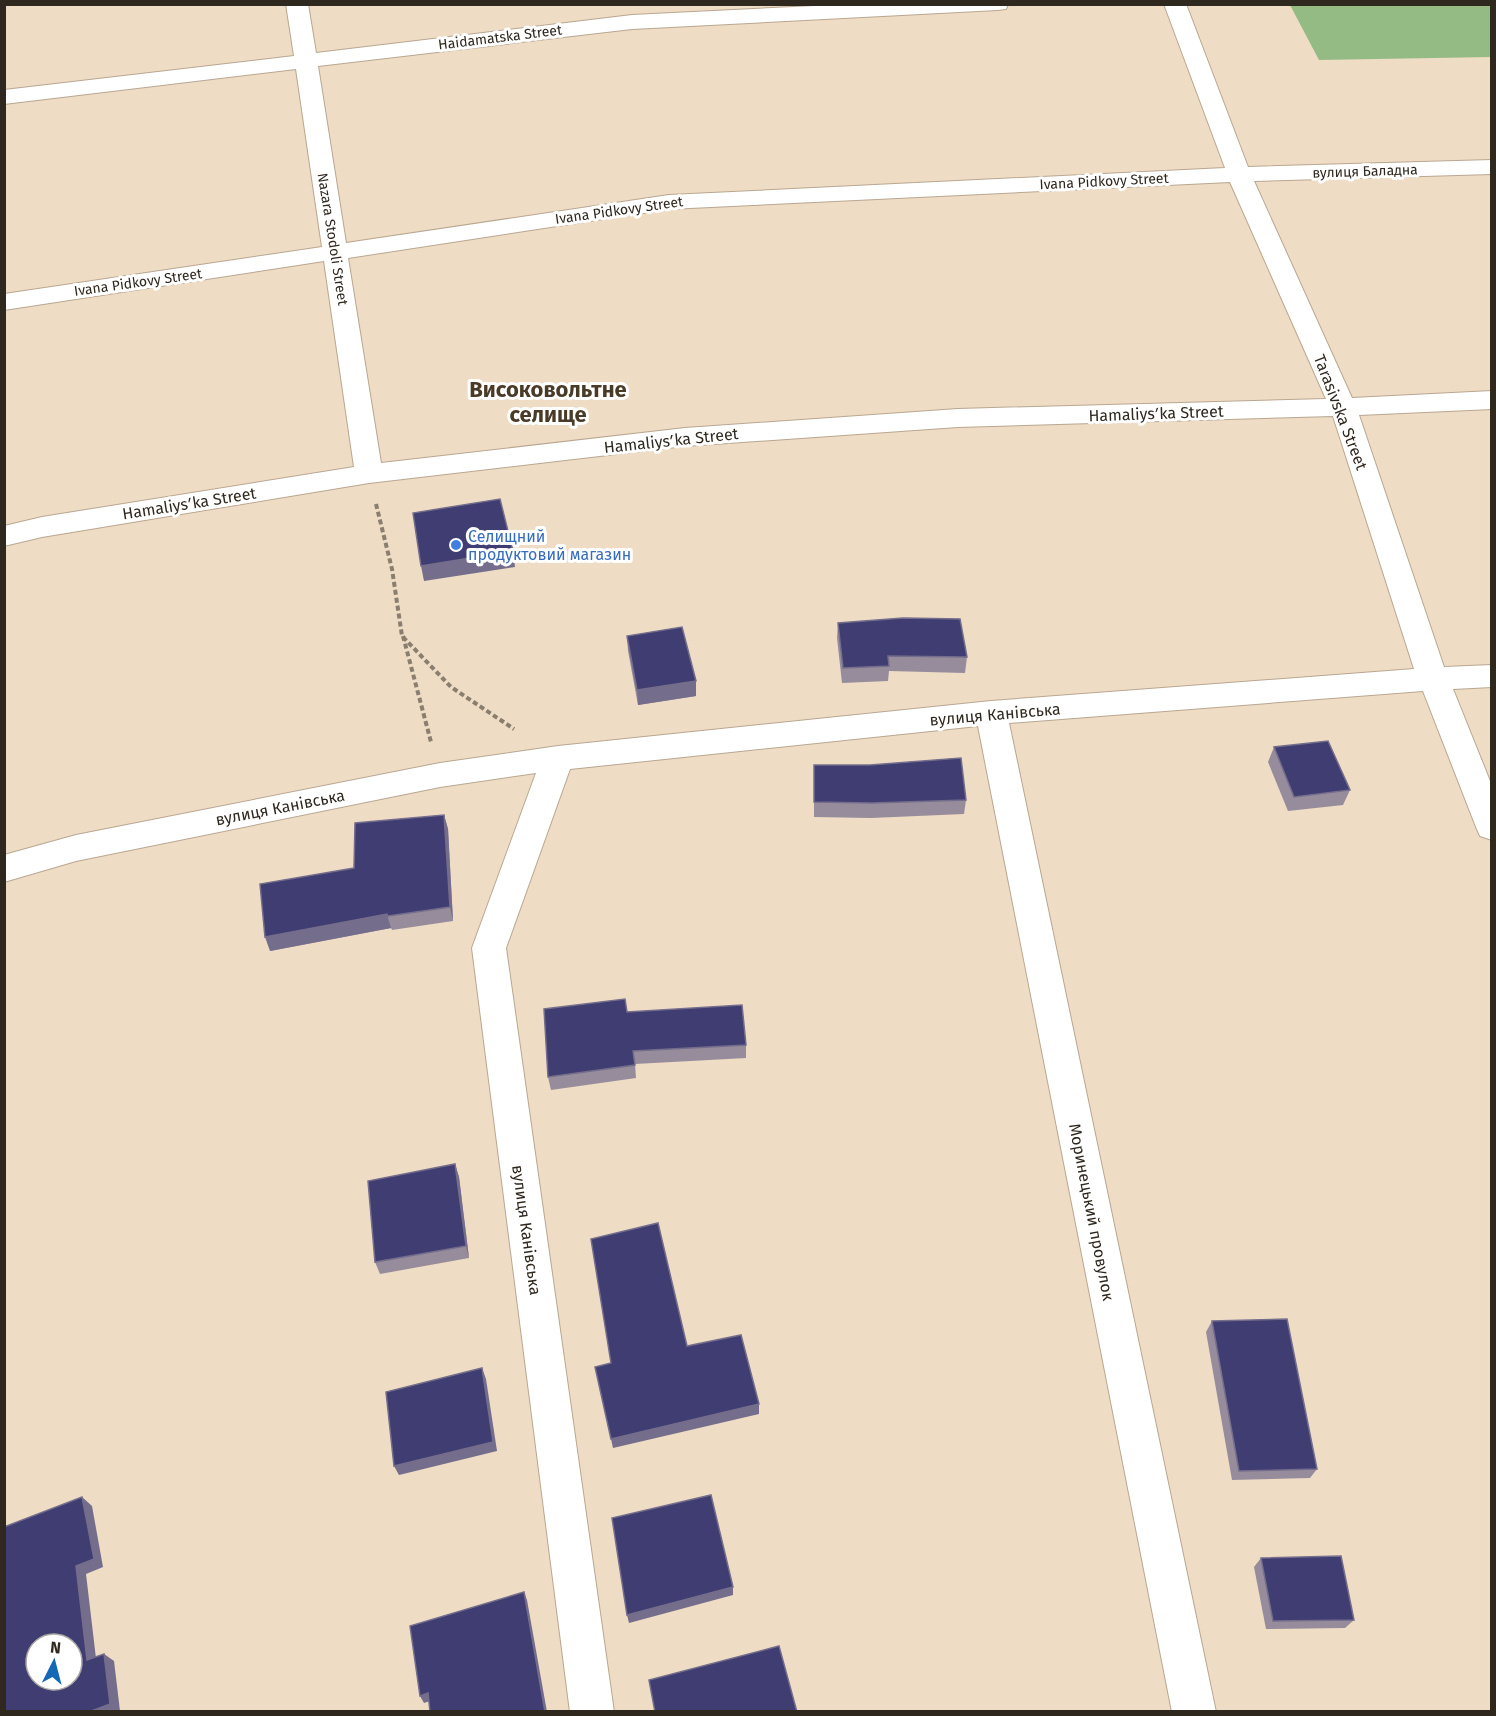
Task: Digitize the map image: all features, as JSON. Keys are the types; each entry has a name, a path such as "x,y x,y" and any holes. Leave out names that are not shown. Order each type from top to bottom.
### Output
{"street":[{"name":"Nazara Stodoli Street","path":"297,4 369,474"},
{"name":"Haidamatska Street","path":"4,97 305,60 629,13 998,4"},
{"name":"Tarasivska Street","path":"1175,4 1239,174 1343,408 1433,679 1491,826"},
{"name":"вулиця Баладна","path":"1239,174 1491,167"},
{"name":"Ivana Pidkovy Street","path":"4,302 669,201 1239,174"},
{"name":"Hamaliysʹka Street","path":"4,536 42,527 369,474 685,437 958,418 1343,408 1491,400"},
{"name":"вулиця Канівська","path":"4,869 76,848 440,775 558,758 991,713 1491,676"},
{"name":"Моринецький провулок","path":"991,713 1194,1712"},
{"name":"вулиця Канівська","path":"558,758 489,948 592,1712"}],"path":[{"path":"369,474 393,569 402,636 440,775"},
{"path":"402,636 451,687 558,758"}],"green space":[{"path":"1290,5 1491,5 1491,57 1319,60"}],"building":[{"path":"500,499 513,551 421,566 413,513"},
{"path":"903,618 960,619 967,657 888,656 889,666 843,668 838,623"},
{"path":"682,627 696,681 637,690 627,636"},
{"path":"1328,741 1350,790 1294,797 1274,747"},
{"path":"961,758 966,800 814,802 814,765 870,765"},
{"path":"444,815 450,907 388,916 387,914 265,937 260,884 354,868 355,823"},
{"path":"625,999 627,1012 742,1005 746,1045 633,1051 635,1065 548,1077 544,1009"},
{"path":"455,1164 466,1246 375,1262 368,1181"},
{"path":"658,1223 687,1346 741,1335 759,1404 611,1439 595,1367 611,1363 591,1239"},
{"path":"1287,1319 1317,1469 1239,1471 1212,1321"},
{"path":"482,1368 493,1442 394,1466 386,1392"},
{"path":"711,1495 733,1587 627,1615 612,1518"},
{"path":"82,1497 94,1559 76,1566 84,1632 24,1632 24,1692 84,1692 84,1634 87,1660 104,1654 110,1704 89,1712 4,1712 4,1527"},
{"path":"1341,1556 1354,1620 1273,1621 1261,1558"},
{"path":"524,1592 545,1712 430,1712 428,1693 420,1696 410,1626"},
{"path":"779,1646 797,1712 655,1712 649,1680"}],"place":[{"name":"Селищний продуктовий магазин","path":"456,545"}],"district":[{"name":"Високовольтне селище","path":"548,402"}]}
